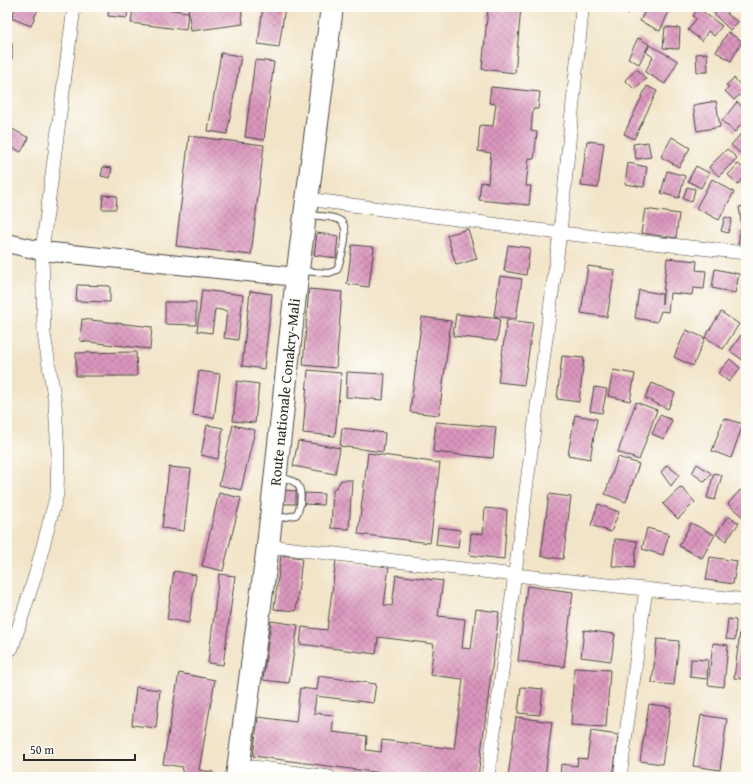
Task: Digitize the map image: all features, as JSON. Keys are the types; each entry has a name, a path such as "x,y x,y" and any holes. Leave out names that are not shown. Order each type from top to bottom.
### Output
{"highway":[{"name":"Route nationale Conakry-Mali","path":"238,771 268,546 298,274 332,7"}],"street":[{"path":"7,652 12,648 35,576 57,494 58,455 55,403 44,334 42,251 74,7"},
{"path":"488,777 560,233 582,8"},
{"path":"306,207 746,253"},
{"path":"7,243 42,251 298,274"},
{"path":"268,546 746,600"},
{"path":"620,777 646,589"},
{"path":"238,771 328,777"}],"lane":[{"path":"298,274 329,274 337,270 342,255 345,230 342,222 306,207"}],"building":[{"path":"16,7 34,7 38,9 31,26 11,18"},
{"path":"109,7 128,7 127,18 108,16"},
{"path":"133,7 152,7 188,12 186,30 131,23"},
{"path":"188,7 241,7 243,24 191,31"},
{"path":"263,7 285,7 279,47 258,44"},
{"path":"488,7 521,7 515,73 482,69"},
{"path":"609,7 629,7 628,14 609,10"},
{"path":"647,7 671,7 660,31 640,21"},
{"path":"703,7 729,7 727,14 738,22 730,30 715,15 715,12"},
{"path":"698,8 722,26 714,36 708,31 702,41 688,30 696,19 693,16"},
{"path":"665,27 680,28 679,49 663,48"},
{"path":"728,32 742,41 731,61 716,52"},
{"path":"638,38 649,44 639,64 628,58"},
{"path":"7,42 12,43 12,59 7,59"},
{"path":"650,45 678,61 665,84 645,72 653,57 646,52"},
{"path":"221,53 241,56 227,134 208,131"},
{"path":"707,53 708,72 697,72 696,54"},
{"path":"255,60 274,62 264,140 245,137"},
{"path":"637,69 646,79 634,89 625,80"},
{"path":"734,78 745,90 734,100 725,91 729,88 726,85"},
{"path":"647,86 657,91 634,139 624,134"},
{"path":"491,87 540,92 538,109 533,109 531,131 537,132 534,159 529,158 526,186 531,186 529,205 479,200 481,182 488,183 491,153 478,151 480,125 493,126 496,104 489,103"},
{"path":"716,101 720,127 697,131 693,105"},
{"path":"737,102 746,109 742,115 746,118 735,132 722,121"},
{"path":"746,128 746,148 741,154 731,145"},
{"path":"12,129 29,138 21,152 7,145 7,139"},
{"path":"189,136 264,145 251,255 176,246"},
{"path":"672,137 690,148 679,167 661,157"},
{"path":"587,141 604,143 598,188 581,186"},
{"path":"648,142 651,157 636,159 633,144"},
{"path":"727,149 737,158 719,176 709,167"},
{"path":"628,163 647,167 644,187 625,184"},
{"path":"738,164 746,170 746,175 738,184 728,175"},
{"path":"696,166 709,173 701,188 688,181"},
{"path":"103,167 112,168 110,178 101,176"},
{"path":"667,171 685,176 679,198 661,193"},
{"path":"712,179 734,192 719,220 696,208"},
{"path":"687,187 695,189 692,202 683,199"},
{"path":"103,195 117,196 116,209 102,209"},
{"path":"746,206 746,226 742,227 739,207"},
{"path":"645,209 679,214 676,238 641,233"},
{"path":"725,217 732,219 728,233 721,231"},
{"path":"468,229 477,259 456,265 447,235"},
{"path":"740,230 746,231 746,247 738,246"},
{"path":"317,233 338,236 336,258 314,255"},
{"path":"352,245 374,247 369,287 347,284"},
{"path":"508,245 530,248 526,275 504,271"},
{"path":"667,258 697,261 696,270 706,271 704,289 693,288 692,295 670,293 668,312 661,311 657,322 635,318 639,290 662,294 662,304"},
{"path":"588,266 615,270 607,317 581,313"},
{"path":"715,269 739,274 735,293 712,288"},
{"path":"500,276 522,279 516,319 494,316"},
{"path":"77,285 110,286 110,302 76,301"},
{"path":"309,289 342,292 336,368 303,365"},
{"path":"202,290 243,295 238,340 224,338 227,311 215,309 212,333 197,331"},
{"path":"250,291 272,294 264,369 242,366"},
{"path":"165,302 196,302 196,325 165,324"},
{"path":"721,312 739,324 723,349 705,337"},
{"path":"456,314 500,319 497,341 453,336"},
{"path":"422,317 451,321 439,415 410,412"},
{"path":"82,319 152,327 150,349 80,341"},
{"path":"507,320 533,323 524,385 498,382"},
{"path":"686,330 705,338 693,366 674,357"},
{"path":"741,335 746,339 746,358 744,361 730,351"},
{"path":"136,352 137,376 76,376 76,353"},
{"path":"562,356 584,358 579,402 557,399"},
{"path":"730,359 740,368 729,382 718,373"},
{"path":"308,370 341,373 335,436 303,433"},
{"path":"613,370 635,374 630,401 608,396"},
{"path":"199,371 220,374 214,418 193,415"},
{"path":"347,372 385,374 383,400 346,397"},
{"path":"237,381 259,384 255,423 233,421"},
{"path":"652,383 675,393 668,409 645,398"},
{"path":"594,387 607,389 602,413 590,411"},
{"path":"636,402 657,410 639,460 618,452"},
{"path":"575,415 597,419 590,459 568,455"},
{"path":"660,415 672,420 664,439 652,434"},
{"path":"724,418 743,424 731,458 712,451"},
{"path":"436,422 496,427 493,458 433,452"},
{"path":"207,425 223,428 218,459 201,455"},
{"path":"233,425 255,430 241,490 219,485"},
{"path":"342,428 385,433 383,452 340,446"},
{"path":"298,441 340,448 335,474 293,466"},
{"path":"746,450 746,459 742,457"},
{"path":"368,453 440,463 430,543 358,534"},
{"path":"618,457 639,464 626,502 605,494"},
{"path":"697,464 711,473 705,482 692,473"},
{"path":"667,465 679,475 671,486 661,472"},
{"path":"169,467 191,469 184,531 162,528"},
{"path":"714,473 722,475 715,500 707,498"},
{"path":"341,480 352,480 349,529 331,528 333,489 337,487"},
{"path":"681,487 695,502 678,519 663,504"},
{"path":"282,490 296,491 296,504 282,504"},
{"path":"740,490 746,496 746,520 728,504"},
{"path":"219,493 241,498 223,571 202,566"},
{"path":"305,493 324,494 323,505 304,504"},
{"path":"549,494 571,497 563,559 541,556"},
{"path":"598,504 619,512 611,532 591,525"},
{"path":"485,508 507,510 504,559 469,555 471,533 483,534"},
{"path":"728,516 739,523 726,541 716,534"},
{"path":"691,523 715,535 702,558 679,546"},
{"path":"438,527 460,530 458,548 436,545"},
{"path":"647,528 669,534 663,555 642,549"},
{"path":"615,539 637,541 634,568 612,566"},
{"path":"281,555 302,558 296,611 274,609"},
{"path":"710,557 737,561 733,584 706,580"},
{"path":"336,560 389,567 384,605 392,606 396,575 443,581 438,616 465,619 462,648 471,649 476,609 499,612 478,777 411,777 253,756 258,717 296,722 300,688 317,690 319,676 376,684 373,703 316,696 314,713 334,715 332,732 367,736 366,750 381,752 382,740 454,749 463,679 430,675 434,644 378,637 376,654 300,644 302,627 327,630"},
{"path":"174,571 196,575 189,623 167,619"},
{"path":"219,574 235,576 223,665 208,663"},
{"path":"527,586 573,592 564,667 518,661"},
{"path":"728,619 736,620 735,640 726,639"},
{"path":"271,621 298,625 289,683 263,680"},
{"path":"584,630 615,634 611,661 581,657"},
{"path":"740,632 746,632 746,653 743,679 734,678"},
{"path":"657,639 679,641 674,685 652,683"},
{"path":"713,643 728,645 724,687 708,685"},
{"path":"691,659 708,660 707,679 690,677"},
{"path":"574,668 610,670 606,727 571,725"},
{"path":"179,673 215,680 199,770 213,772 212,777 181,777 183,767 163,764"},
{"path":"136,687 160,690 156,728 132,725"},
{"path":"521,687 543,689 540,715 518,713"},
{"path":"649,704 671,707 662,764 640,761"},
{"path":"701,715 727,719 720,770 693,766"},
{"path":"516,717 552,722 545,777 508,777"},
{"path":"591,731 618,735 613,777 560,777 561,764 577,766 578,758 587,759"}]}
